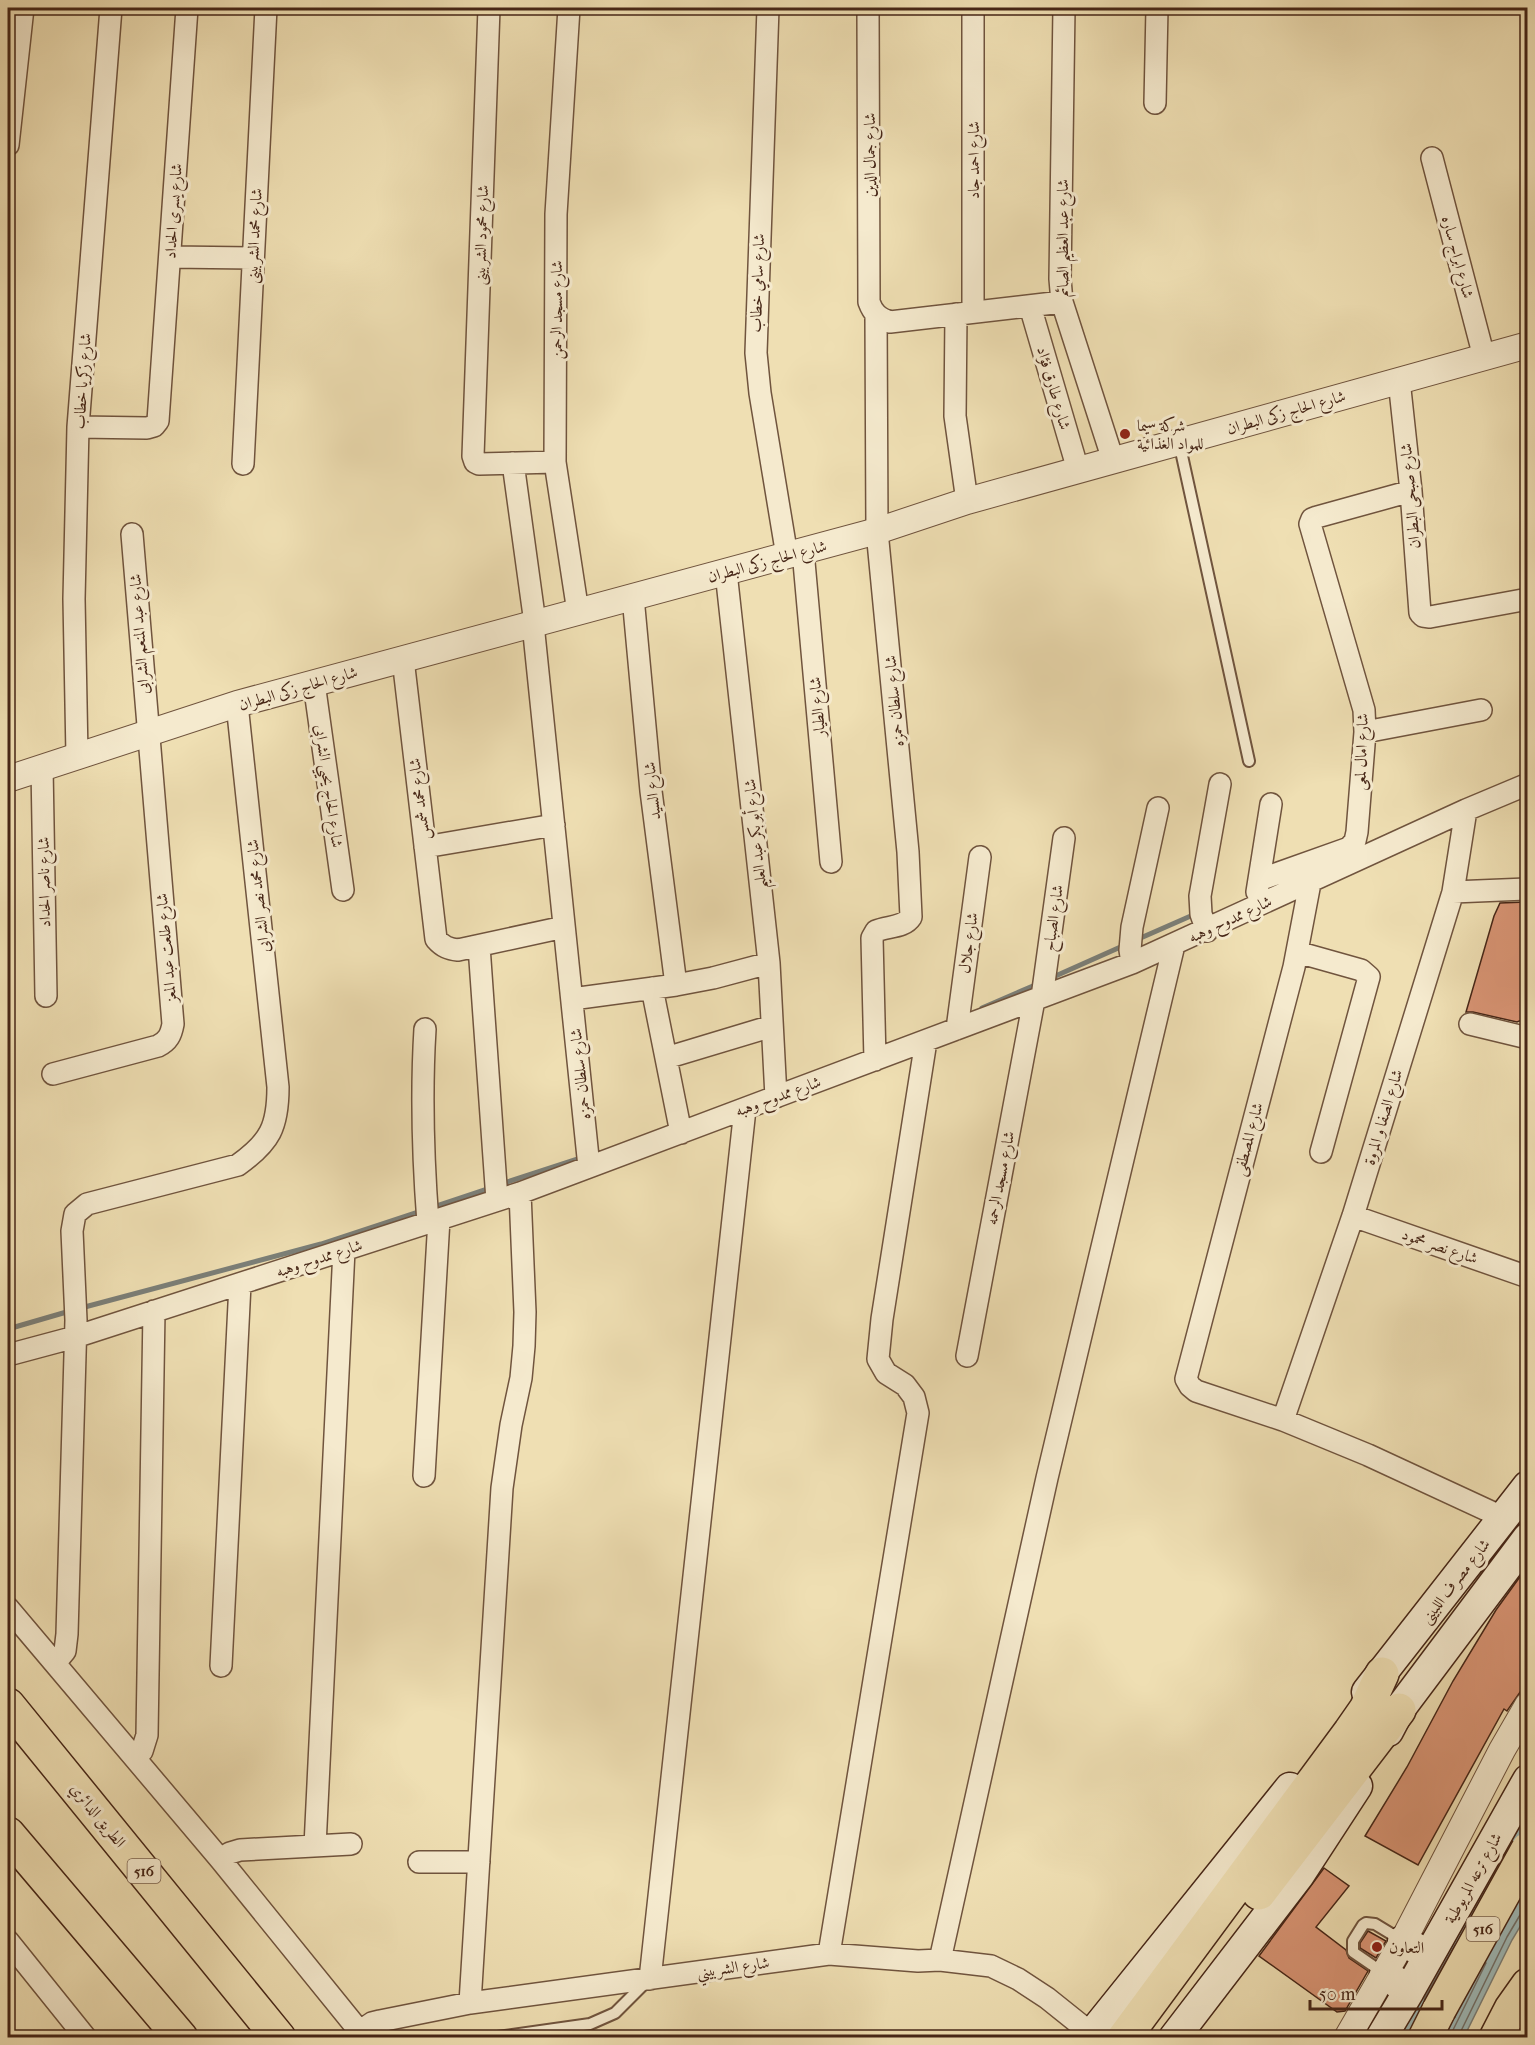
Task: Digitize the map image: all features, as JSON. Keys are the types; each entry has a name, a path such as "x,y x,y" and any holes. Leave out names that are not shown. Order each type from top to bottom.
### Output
{"highway":[{"path":"1149,2022 1350,1732 1365,1709 1382,1674"},
{"name":"الطريق الدائري","path":"8,1705 282,2034"},
{"path":"1124,2037 1149,2022 1185,1991 1399,1710"},
{"path":"8,1834 181,2037"},
{"name":"516","path":"1425,2037 1527,1849"},
{"path":"1496,2037 1527,1985"},
{"path":"1514,2037 1527,2003"}],"main road":[{"name":"شارع مصرف اللبينى","path":"1091,2036 1382,1674 1527,1486"},
{"name":"شارع مصرف اللبينى","path":"1174,2037 1299,1875 1358,1785 1399,1710 1527,1538"},
{"name":"شارع ترعه المريوطية","path":"1381,2037 1410,1991 1400,1941 1527,1780"},
{"path":"1375,1963 1410,1991"}],"street":[{"path":"8,145 23,8"},
{"name":"شارع زكريا خطاب","path":"78,756 74,600 78,427 111,8"},
{"name":"شارع يسرى الحداد","path":"78,427 147,428 154,426 158,421 187,8"},
{"name":"شارع محمد الشربينى","path":"243,464 266,8"},
{"name":"شارع محمود الشربينى","path":"489,8 473,456 475,462 479,464 513,463"},
{"name":"شارع مسجد الرحمن","path":"568,8 556,214 555,462 578,612"},
{"name":"شارع سامي خطاب","path":"768,8 756,353 760,393 795,554"},
{"name":"شارع جمال الدين","path":"868,8 873,308"},
{"name":"شارع احمد جاد","path":"966,501 955,416 965,313 973,8"},
{"name":"شارع عبد العظيم الصائم","path":"1064,8 1060,279 1062,302 1113,460"},
{"path":"1155,103 1157,8"},
{"name":"شارع ابراج ساره","path":"1432,158 1484,357"},
{"path":"170,257 253,258"},
{"path":"873,308 890,322 1062,302"},
{"name":"شارع طارق فؤاد","path":"1030,306 1078,470"},
{"name":"شارع سلطان حمزه","path":"873,308 877,531 908,852 911,917 909,922 876,931 872,938 875,1060"},
{"name":"شارع الحاج زكى البطران","path":"8,779 237,704 795,554 877,531 966,501 1527,345"},
{"name":"شارع صبحى البطران","path":"1399,380 1411,490 1420,613 1426,618 1527,599"},
{"path":"513,463 555,462"},
{"name":"شارع سلطان حمزه","path":"513,463 534,624 588,1158"},
{"name":"شارع امال لمعى","path":"1259,880 1349,848 1355,841 1365,732 1364,710 1310,524 1312,519 1317,517 1411,490"},
{"name":"شارع عبد المنعم الشرابى","path":"132,534 147,735"},
{"name":"شارع الطيار","path":"795,554 831,862"},
{"name":"شارع أبو بكر عبد العليم","path":"726,572 769,963 775,1090"},
{"name":"شارع السيد","path":"633,597 651,790 676,985"},
{"name":"شارع محمد شمس","path":"403,659 436,939 442,946 450,949 458,950 479,946"},
{"name":"شارع الحاج يحيي الشرابى","path":"314,683 343,890"},
{"name":"شارع محمد نصر الشرابى","path":"75,1329 72,1231 75,1214 80,1208 87,1204 238,1165 257,1151 271,1133 278,1111 278,1087 237,704"},
{"path":"1365,732 1481,710"},
{"name":"شارع طلعت عبد المعز","path":"53,1074 158,1046 172,1034 173,1024 147,735"},
{"name":"شارع ناصر الحداد","path":"42,767 46,996"},
{"path":"1207,931 1201,914 1200,896 1220,784"},
{"name":"شارع ممدوح وهبه","path":"8,1355 75,1329 154,1311 344,1250 430,1214 497,1190 520,1193 588,1158 680,1125 745,1109 775,1090 875,1060 926,1041 958,1020 1040,995 1131,957 1174,945 1207,931 1466,810 1527,784"},
{"path":"1254,908 1271,804"},
{"path":"1131,957 1132,927 1158,808"},
{"name":"شارع الصفا و المروة","path":"1282,1420 1353,1216 1453,892 1466,810"},
{"path":"425,847 554,825"},
{"name":"شارع الصباح","path":"1040,995 1047,965 1064,838"},
{"name":"شارع جلال","path":"958,1020 980,857"},
{"name":"شارع المصطفى","path":"1282,1420 1196,1391 1186,1379 1297,952 1310,883"},
{"path":"1453,892 1527,889"},
{"path":"497,1190 479,946 564,927"},
{"path":"940,1960 1047,1478 1174,945"},
{"path":"1297,952 1361,970 1369,977 1322,1152"},
{"path":"572,999 676,985 769,963"},
{"path":"652,988 680,1125"},
{"name":"شارع مسجد الرحمه","path":"967,1356 1040,995"},
{"path":"1470,1024 1527,1038"},
{"path":"666,1058 772,1026"},
{"path":"424,1476 430,1214 422,1123 425,1029"},
{"path":"829,1954 918,1413 914,1397 906,1385 886,1373 878,1359 882,1319 926,1041"},
{"path":"650,1979 745,1109"},
{"path":"470,2003 502,1488 511,1425 521,1378 524,1346 525,1312 520,1193"},
{"name":"شارع نصر محمود","path":"1353,1216 1527,1276"},
{"path":"315,1846 344,1250"},
{"path":"221,1666 240,1284"},
{"path":"135,1758 142,1751 147,1735 154,1311"},
{"path":"56,1663 65,1651 66,1643 75,1329"},
{"path":"1282,1420 1368,1455 1504,1518"},
{"path":"8,1608 220,1859 362,2035"},
{"path":"1347,2037 1375,1963 1400,1941 1527,1705"},
{"path":"220,1859 240,1850 351,1844"},
{"path":"419,1862 479,1862"},
{"path":"8,1941 86,2037"},
{"name":"شارع الشربيني","path":"362,2035 380,2020 470,2003 829,1954 918,1961 940,1960 992,1966 1047,1998 1091,2036"}],"lane":[{"path":"1179,442 1249,761"},
{"path":"1375,1963 1353,1952 1353,1941 1366,1923 1372,1923 1400,1941"},
{"path":"490,2037 590,2024 615,2013 650,1979"}],"water":[{"path":"1527,1803 1527,1915 1512,1940 1464,2037 1394,2038"}],"building":[{"path":"1527,902 1527,1018 1517,1022 1466,1012 1494,916 1500,903"},
{"path":"1527,1567 1527,1682 1507,1711 1504,1709 1418,1865 1365,1836 1407,1767 1453,1681 1496,1610"},
{"path":"1324,1868 1349,1886 1316,1927 1346,1950 1349,1958 1368,1971 1345,2011 1337,2012 1259,1956"},
{"path":"1368,1931 1386,1941 1376,1958 1360,1948 1360,1943"}],"waterway":[{"path":"1136,940 1193,915"},
{"path":"1051,978 1125,945"},
{"path":"982,1008 1040,983"},
{"path":"501,1184 584,1157"},
{"path":"433,1207 493,1187"},
{"path":"81,1308 321,1244 421,1211"},
{"path":"8,1329 70,1311"}],"place":[{"name":"شركة سيما للمواد الغذائية","path":"1125,434"},
{"name":"التعاون","path":"1377,1947"}]}
